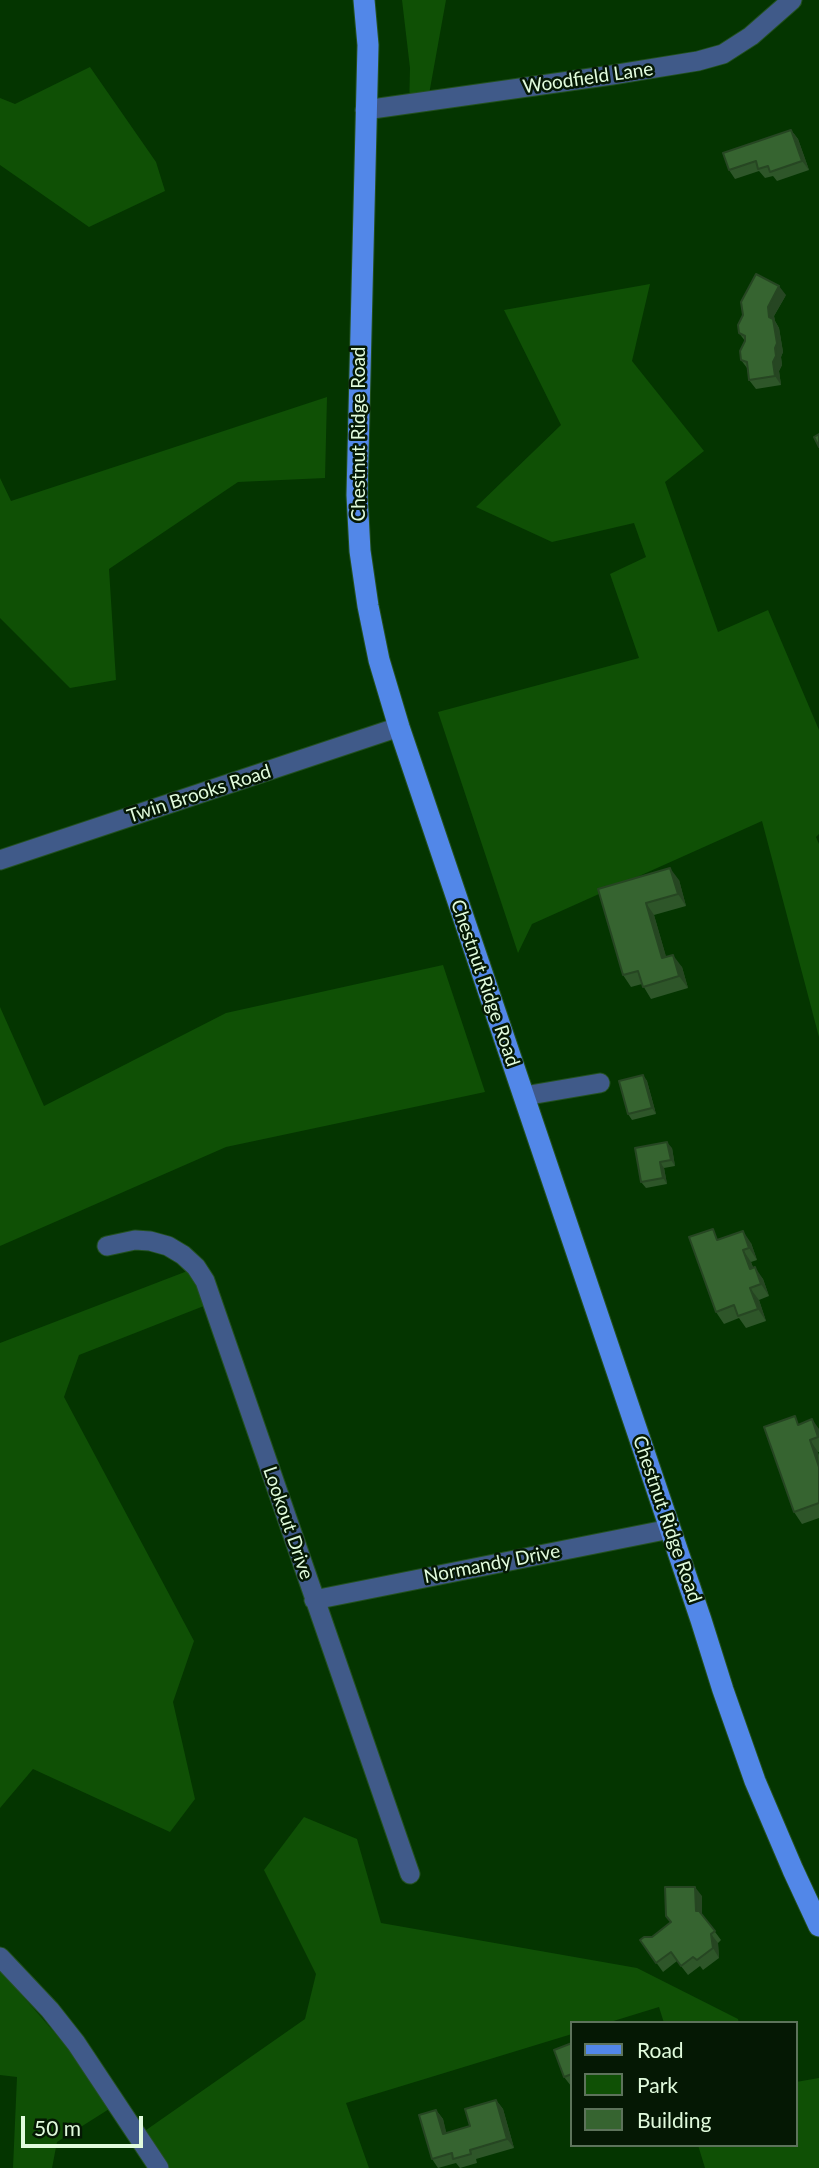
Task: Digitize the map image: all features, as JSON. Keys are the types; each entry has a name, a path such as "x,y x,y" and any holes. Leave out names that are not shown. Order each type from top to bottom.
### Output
{"main road":[{"name":"Chestnut Ridge Road","path":"364,0 368,45 357,495 360,551 379,660 399,727 723,1690 755,1781 819,1926"}],"street":[{"name":"Woodfield Lane","path":"365,110 698,61 723,54 751,36 792,0"},
{"name":"Twin Brooks Road","path":"0,860 399,727"},
{"path":"524,1096 600,1083"},
{"name":"Lookout Drive","path":"107,1246 135,1240 168,1246 196,1267 205,1281 410,1874"},
{"name":"Normandy Drive","path":"314,1600 670,1529"},
{"path":"0,1957 50,2010 76,2043 159,2168"}],"green space":[{"path":"402,0 446,0 426,111 409,112 410,68"},
{"path":"90,67 156,162 165,191 89,227 0,165 0,98 15,104"},
{"path":"650,284 632,361 704,451 665,482 718,632 768,610 819,730 819,834 816,837 819,844 819,1037 762,821 532,924 518,953 438,712 639,658 610,574 646,557 634,523 552,542 476,507 561,425 504,310"},
{"path":"327,397 325,478 238,482 109,569 116,680 70,688 0,618 0,478 11,501"},
{"path":"443,965 485,1092 226,1147 0,1246 0,1007 44,1106 226,1013"},
{"path":"190,1270 214,1302 79,1355 64,1397 194,1641 173,1702 195,1799 170,1832 33,1769 0,1808 0,1343"},
{"path":"304,1817 357,1839 381,1923 637,1968 738,2021 663,2021 659,2007 614,2021 570,2021 570,2035 346,2103 369,2168 159,2168 139,2135 305,2019 316,1974 264,1870"},
{"path":"0,1970 117,2104 57,2142 52,2168 13,2168 17,2077 0,2075"},
{"path":"819,2078 819,2168 705,2168 699,2147 798,2147 798,2082"}],"building":[{"path":"791,130 802,161 770,172 768,166 758,169 756,161 729,170 723,153"},
{"path":"756,274 779,286 768,307 777,343 773,362 775,376 749,380 747,362 741,360 740,351 745,336 739,333 738,325 743,315 741,302"},
{"path":"819,434 819,447 814,437"},
{"path":"670,868 678,894 646,903 662,958 673,955 679,976 643,987 638,971 623,975 598,889"},
{"path":"643,1075 652,1108 628,1114 619,1081"},
{"path":"667,1142 671,1160 660,1162 663,1178 641,1182 635,1148"},
{"path":"713,1229 717,1240 743,1231 749,1248 743,1250 750,1269 755,1267 761,1284 750,1288 758,1309 738,1316 734,1305 716,1312 689,1237"},
{"path":"795,1416 798,1425 812,1419 818,1437 810,1440 819,1467 819,1503 794,1512 764,1427"},
{"path":"665,1887 695,1887 696,1911 699,1911 715,1931 711,1934 713,1948 697,1960 693,1957 681,1966 671,1952 656,1963 640,1940 652,1937 671,1922 666,1916"},
{"path":"570,2044 570,2075 564,2077 554,2050"},
{"path":"496,2100 507,2139 470,2150 471,2154 453,2159 452,2153 432,2159 419,2115 436,2110 443,2134 470,2126 465,2109"}]}
